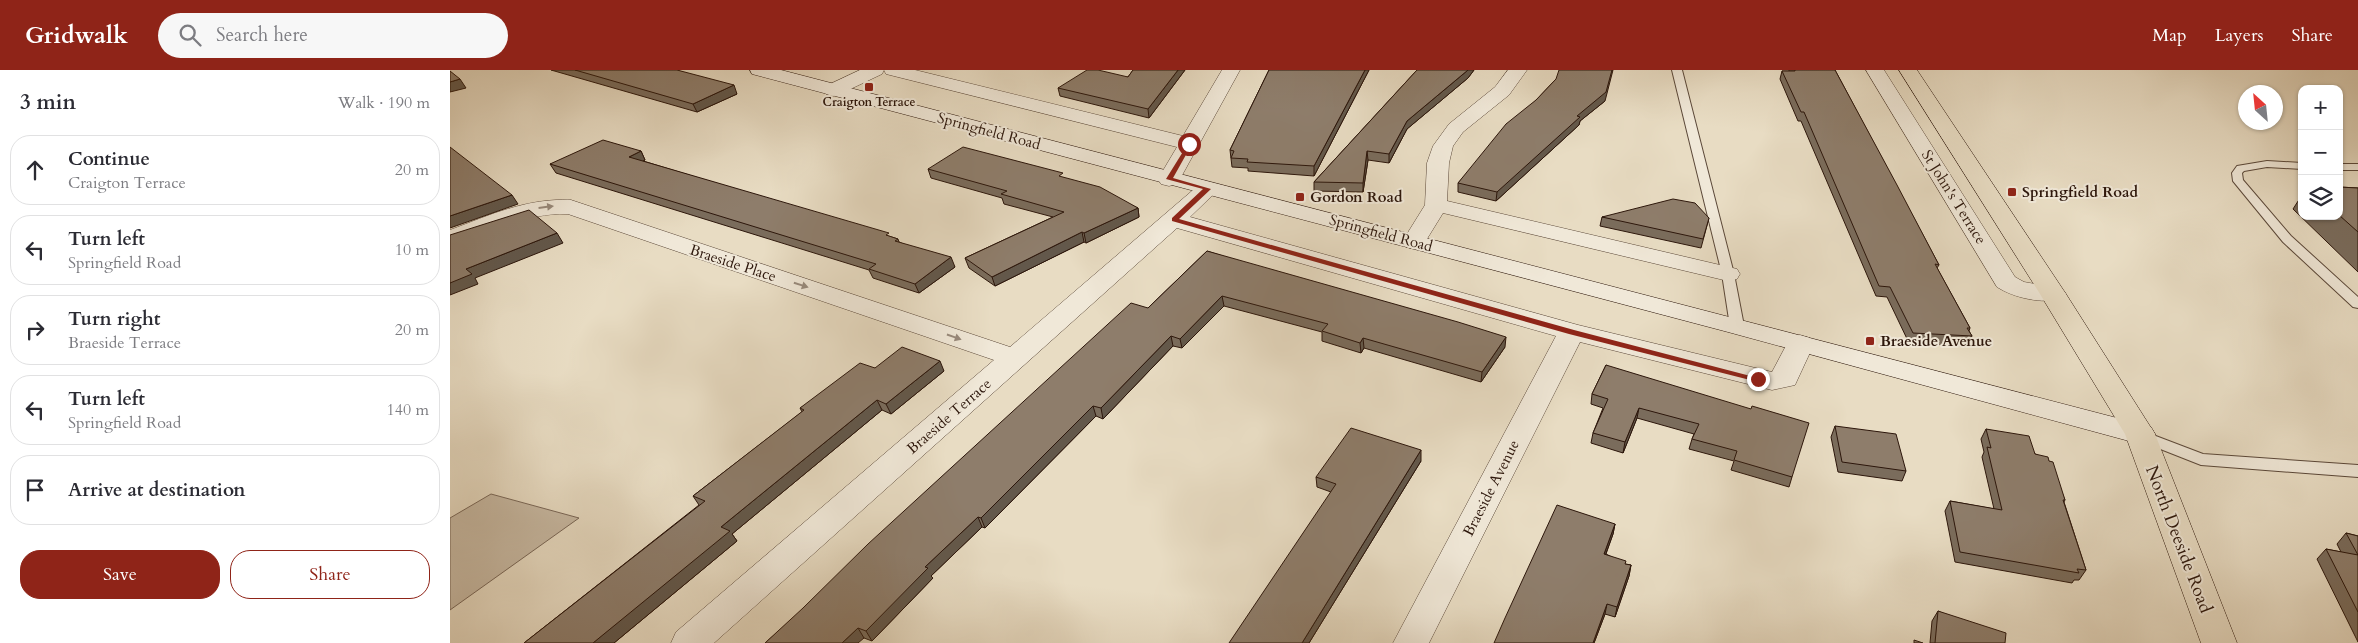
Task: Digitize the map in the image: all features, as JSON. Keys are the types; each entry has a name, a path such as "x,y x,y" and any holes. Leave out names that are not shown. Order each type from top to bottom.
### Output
{"main road":[{"name":"St John's Terrace","path":"1908,70 2053,294 2140,434"},
{"name":"North Deeside Road","path":"2140,434 2219,643"}],"street":[{"name":"Springfield Road","path":"759,70 2140,434"},
{"path":"833,90 875,70"},
{"path":"893,70 1189,144"},
{"path":"1169,179 1231,70"},
{"path":"1414,242 1436,206 1438,163 1443,146 1456,128 1502,90 1518,70"},
{"name":"St John's Terrace","path":"1875,70 2006,282 2017,290 2053,294"},
{"name":"Braeside Terrace","path":"689,643 1208,189"},
{"name":"Braeside Place","path":"450,238 518,213 548,206 572,207 1016,358"},
{"path":"1436,206 1728,274"},
{"path":"1174,220 1572,332 1772,381 1784,378 1800,344"},
{"name":"Braeside Avenue","path":"1410,643 1572,332"}],"lane":[{"path":"1678,70 1728,274 1736,326"},
{"path":"2298,166 2267,164 2241,168 2237,173 2238,181 2287,239 2358,304"},
{"path":"2343,167 2358,167"},
{"path":"2140,434 2200,459 2300,468 2358,470"}],"shaded area":[{"path":"491,494 579,518 450,610 450,518"}],"building":[{"path":"575,70 677,70 734,85 693,104"},
{"path":"1087,70 1098,70 1128,77 1133,70 1178,70 1148,109 1058,88"},
{"path":"1269,70 1365,70 1314,166 1247,162 1248,159 1231,158 1234,151 1230,150"},
{"path":"1417,70 1468,70 1407,121 1389,154 1367,151 1363,183 1314,182"},
{"path":"1559,70 1612,70 1606,92 1577,116 1580,117 1497,192 1458,183 1506,124 1536,100 1556,79"},
{"path":"1835,70 1939,265 1935,264 1970,328 1967,328 1972,336 1913,333 1890,287 1879,286 1804,112 1801,112 1782,71"},
{"path":"450,71 460,79 450,82"},
{"path":"603,140 641,151 629,157 889,233 886,235 898,239 895,241 951,257 915,284 869,269 876,264 550,164"},
{"path":"450,147 512,195 450,216"},
{"path":"963,147 1063,173 1059,176 1100,187 1138,208 1084,233 1082,232 992,277 965,258 1064,212 1001,194 1007,191 928,169"},
{"path":"2343,187 2358,188 2358,232 2343,219"},
{"path":"1673,199 1695,203 1709,218 1703,239 1602,217"},
{"path":"529,210 557,233 466,269 472,274 450,283 450,235"},
{"path":"1207,251 1506,337 1482,372 1363,338 1360,343 1322,331 1328,324 1222,296 1180,339 1171,336 1101,408 1093,406 981,518 978,517 925,567 928,568 866,631 858,628 842,643 765,643 868,544 1131,303 1148,308"},
{"path":"902,347 940,361 886,404 877,400 721,527 730,531 593,643 524,643 705,501 693,496 804,410 800,408 860,363 875,368"},
{"path":"1606,365 1751,409 1752,406 1809,423 1792,477 1734,460 1737,451 1692,439 1699,424 1639,408 1625,442 1593,433 1608,399 1592,394"},
{"path":"1835,426 1896,434 1906,471 1842,462"},
{"path":"1351,428 1421,450 1302,643 1229,643 1336,484 1316,477"},
{"path":"1986,429 2029,436 2035,454 2048,457 2049,461 2053,462 2065,500 2063,500 2086,570 2077,569 2079,573 1960,552 1950,501 2002,510 1987,447 1991,448"},
{"path":"1557,505 1615,524 1604,554 1626,561 1625,564 1631,565 1617,607 1607,604 1593,643 1494,643 1505,618"},
{"path":"2346,533 2358,536 2358,555"},
{"path":"2326,549 2358,555 2358,612"},
{"path":"1938,611 2006,633 2005,643 1935,643"}],"place":[{"name":"Craigton Terrace","path":"869,87"},
{"name":"Springfield Road","path":"2012,192"},
{"name":"Gordon Road","path":"1300,197"},
{"name":"Braeside Avenue","path":"1870,341"}],"route":[{"path":"1189,144 1169,179 1208,189 1174,220 1572,332 1758,379"}]}
